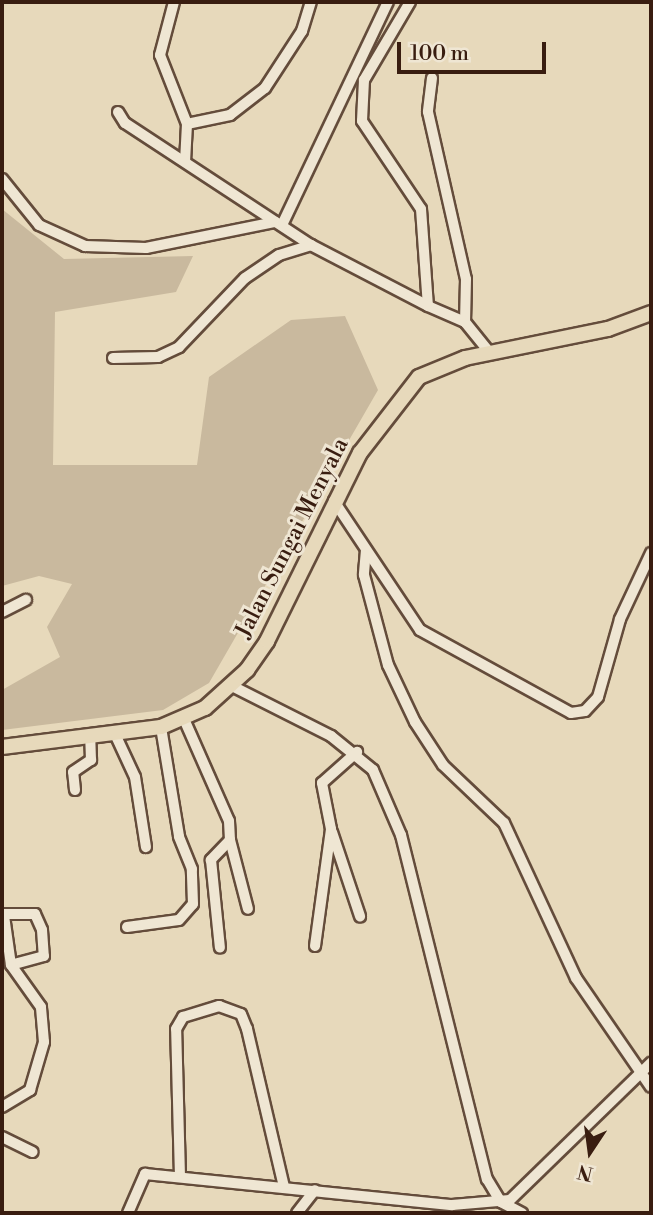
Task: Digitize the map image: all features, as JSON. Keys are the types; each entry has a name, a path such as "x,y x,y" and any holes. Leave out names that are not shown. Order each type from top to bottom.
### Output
{"main road":[{"name":"Jalan Sungai Menyala","path":"2,747 116,734 161,727 184,719 232,686 267,640 334,501 372,433 419,377 439,365 608,329 651,313"}],"street":[{"path":"174,2 160,55 187,124 185,160"},
{"path":"187,124 230,115 265,88 302,31 311,2"},
{"path":"279,223 388,2"},
{"path":"410,2 364,80 360,107 366,132 414,189 421,209 428,306"},
{"path":"432,78 428,112 466,279 465,322"},
{"path":"118,112 124,123 185,160 312,245 428,306 465,322 490,353"},
{"path":"2,179 39,225 85,246 146,248 279,223"},
{"path":"113,358 158,357 179,347 245,278 279,255 312,245"},
{"path":"334,501 420,630 438,644 571,713 585,711 598,697 620,619 651,553"},
{"path":"366,550 364,575 388,665 415,722 443,765 504,823 576,978 651,1087"},
{"path":"2,612 26,600"},
{"path":"232,686 357,752 373,770 401,835 487,1179 501,1202 522,1213"},
{"path":"184,719 219,793 248,909"},
{"path":"127,927 179,920 193,904 192,869 179,836 161,727"},
{"path":"116,734 135,777 146,847"},
{"path":"75,790 73,772 91,760 90,736"},
{"path":"357,752 322,783 331,829 360,916"},
{"path":"315,946 331,829"},
{"path":"220,948 211,860 230,840"},
{"path":"2,1107 30,1090 44,1042 41,1007 11,965 3,915 35,914 46,951 33,962 11,965"},
{"path":"180,1177 176,1029 196,1012 232,1007 247,1029 284,1187"},
{"path":"128,1213 145,1174 452,1205 501,1202 651,1063"},
{"path":"2,1137 33,1152"},
{"path":"297,1213 315,1190"}],"shaded area":[{"path":"2,209 64,259 193,256 176,292 55,312 53,465 197,465 209,377 291,320 345,316 378,390 209,683 163,710 2,730 2,690 60,657 47,627 72,584 39,576 2,586"}]}
